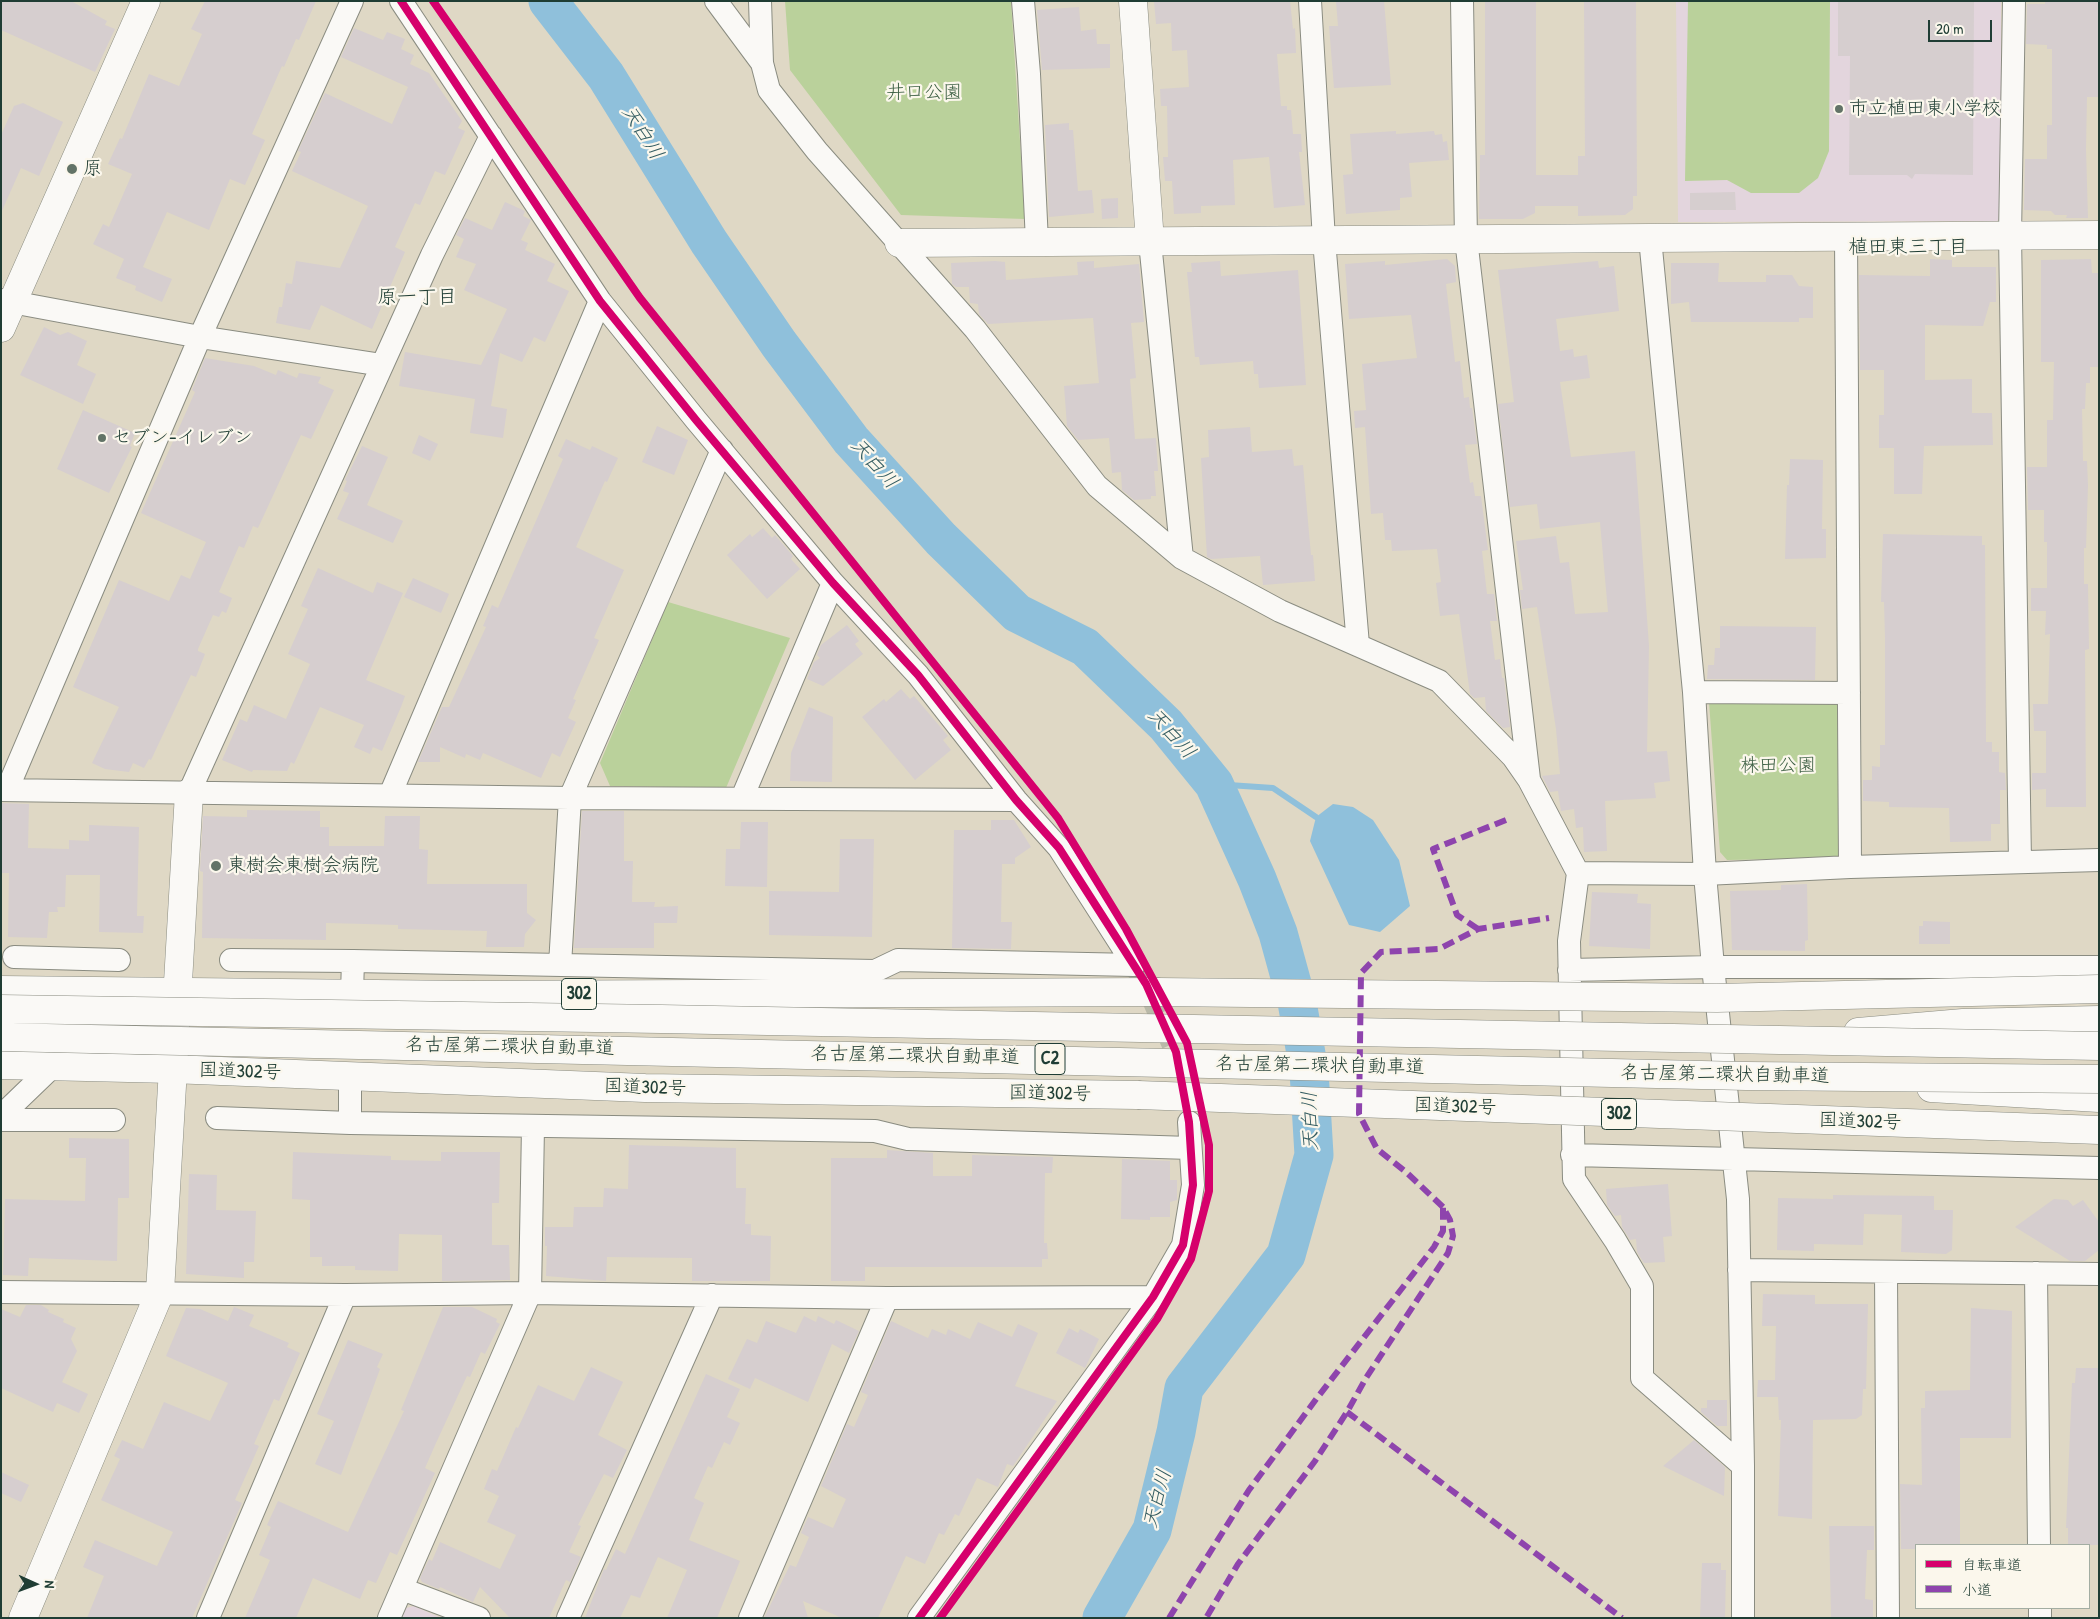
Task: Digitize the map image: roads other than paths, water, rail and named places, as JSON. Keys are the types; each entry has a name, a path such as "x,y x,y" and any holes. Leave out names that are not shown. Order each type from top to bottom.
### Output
{"main road":[{"path":"1,328 8,301 146,1"},
{"path":"1133,1 1150,242"},
{"path":"899,243 2099,235"},
{"path":"23,1618 160,1292 176,990 189,793"},
{"name":"302","path":"1,990 176,990 469,996 1157,992 1717,998 2099,989"},
{"name":"名古屋第二環状自動車道","path":"1,1009 661,1019 2099,1046"},
{"path":"1757,1040 1963,1023 2099,1020"},
{"name":"名古屋第二環状自動車道","path":"1,1038 1785,1076 2099,1078"},
{"name":"国道302号","path":"1,1065 172,1069 645,1088 1138,1095 2099,1130"},
{"path":"1785,1076 1994,1094 2099,1098"}],"street":[{"path":"352,1 200,337 4,790 570,798 1016,800"},
{"path":"231,960 875,972 898,960 1134,965 1059,848 1016,800 918,675 833,583 600,301 401,1"},
{"path":"716,1 762,63"},
{"path":"760,1 762,63 769,90 817,150 975,329 1098,486 1182,558 1280,611 1439,681 1513,758 1529,780 1578,873 1569,940 1574,1179 1615,1240 1642,1286 1642,1378 1743,1466"},
{"path":"1022,1 1029,74 1037,242"},
{"path":"1310,1 1324,240 1358,645"},
{"path":"1462,1 1466,239 1529,780"},
{"path":"2014,1 2010,235 2020,862"},
{"path":"189,793 432,255 491,136"},
{"path":"1846,237 1850,867"},
{"path":"1650,238 1694,692 1704,874 1738,1198 1743,1466 1743,1618"},
{"path":"1150,242 1182,558"},
{"path":"8,301 200,337 382,365"},
{"path":"390,795 600,301"},
{"path":"560,965 570,798 722,450"},
{"path":"742,798 833,583"},
{"path":"1694,692 1849,693"},
{"path":"1578,873 1704,874 1850,867 2099,860"},
{"path":"7,957 119,960"},
{"path":"7,957 42,990"},
{"path":"352,993 353,961"},
{"path":"1569,970 1713,967 2099,967"},
{"path":"1,1118 53,1066"},
{"path":"350,1076 350,1123"},
{"path":"1,1118 114,1120"},
{"path":"216,1118 534,1127 875,1130 908,1139 1190,1148"},
{"path":"919,1618 1153,1297 1183,1245 1194,1184 1188,1122"},
{"path":"389,1618 530,1293 534,1127"},
{"path":"1572,1155 1734,1157 2099,1168"},
{"path":"1739,1270 2099,1274"},
{"path":"1886,1272 1888,1618"},
{"path":"2036,1273 2039,1544"},
{"path":"1,1292 345,1295 530,1293 887,1298 1153,1297"},
{"path":"208,1618 345,1295"},
{"path":"568,1618 712,1295"},
{"path":"750,1618 887,1298"},
{"path":"402,1589 478,1618"}],"water":[{"path":"1333,804 1353,807 1373,820 1399,860 1410,906 1380,932 1349,925 1310,841 1316,817"}],"waterway":[{"name":"天白川","path":"548,1 606,76 709,242 779,344 851,440 941,539 1017,613 1085,647 1166,725 1214,784 1257,879 1278,933 1297,1002 1309,1071 1314,1155 1286,1255 1184,1388 1176,1432 1152,1530 1102,1618"},
{"path":"1214,784 1273,788 1316,817"}],"tunnel":[{"path":"1134,965 1146,984 1176,1052 1187,1113"}],"place":[{"name":"市立植田東小学校","path":"1839,109"},
{"name":"原","path":"72,169"},
{"name":"セブン-イレブン","path":"102,438"},
{"name":"東樹会東樹会病院","path":"216,866"}],"district":[{"name":"植田東三丁目","path":"1908,248"},
{"name":"原一丁目","path":"417,298"}],"park label":[{"name":"井口公園","path":"924,93"},
{"name":"株田公園","path":"1778,766"}]}
